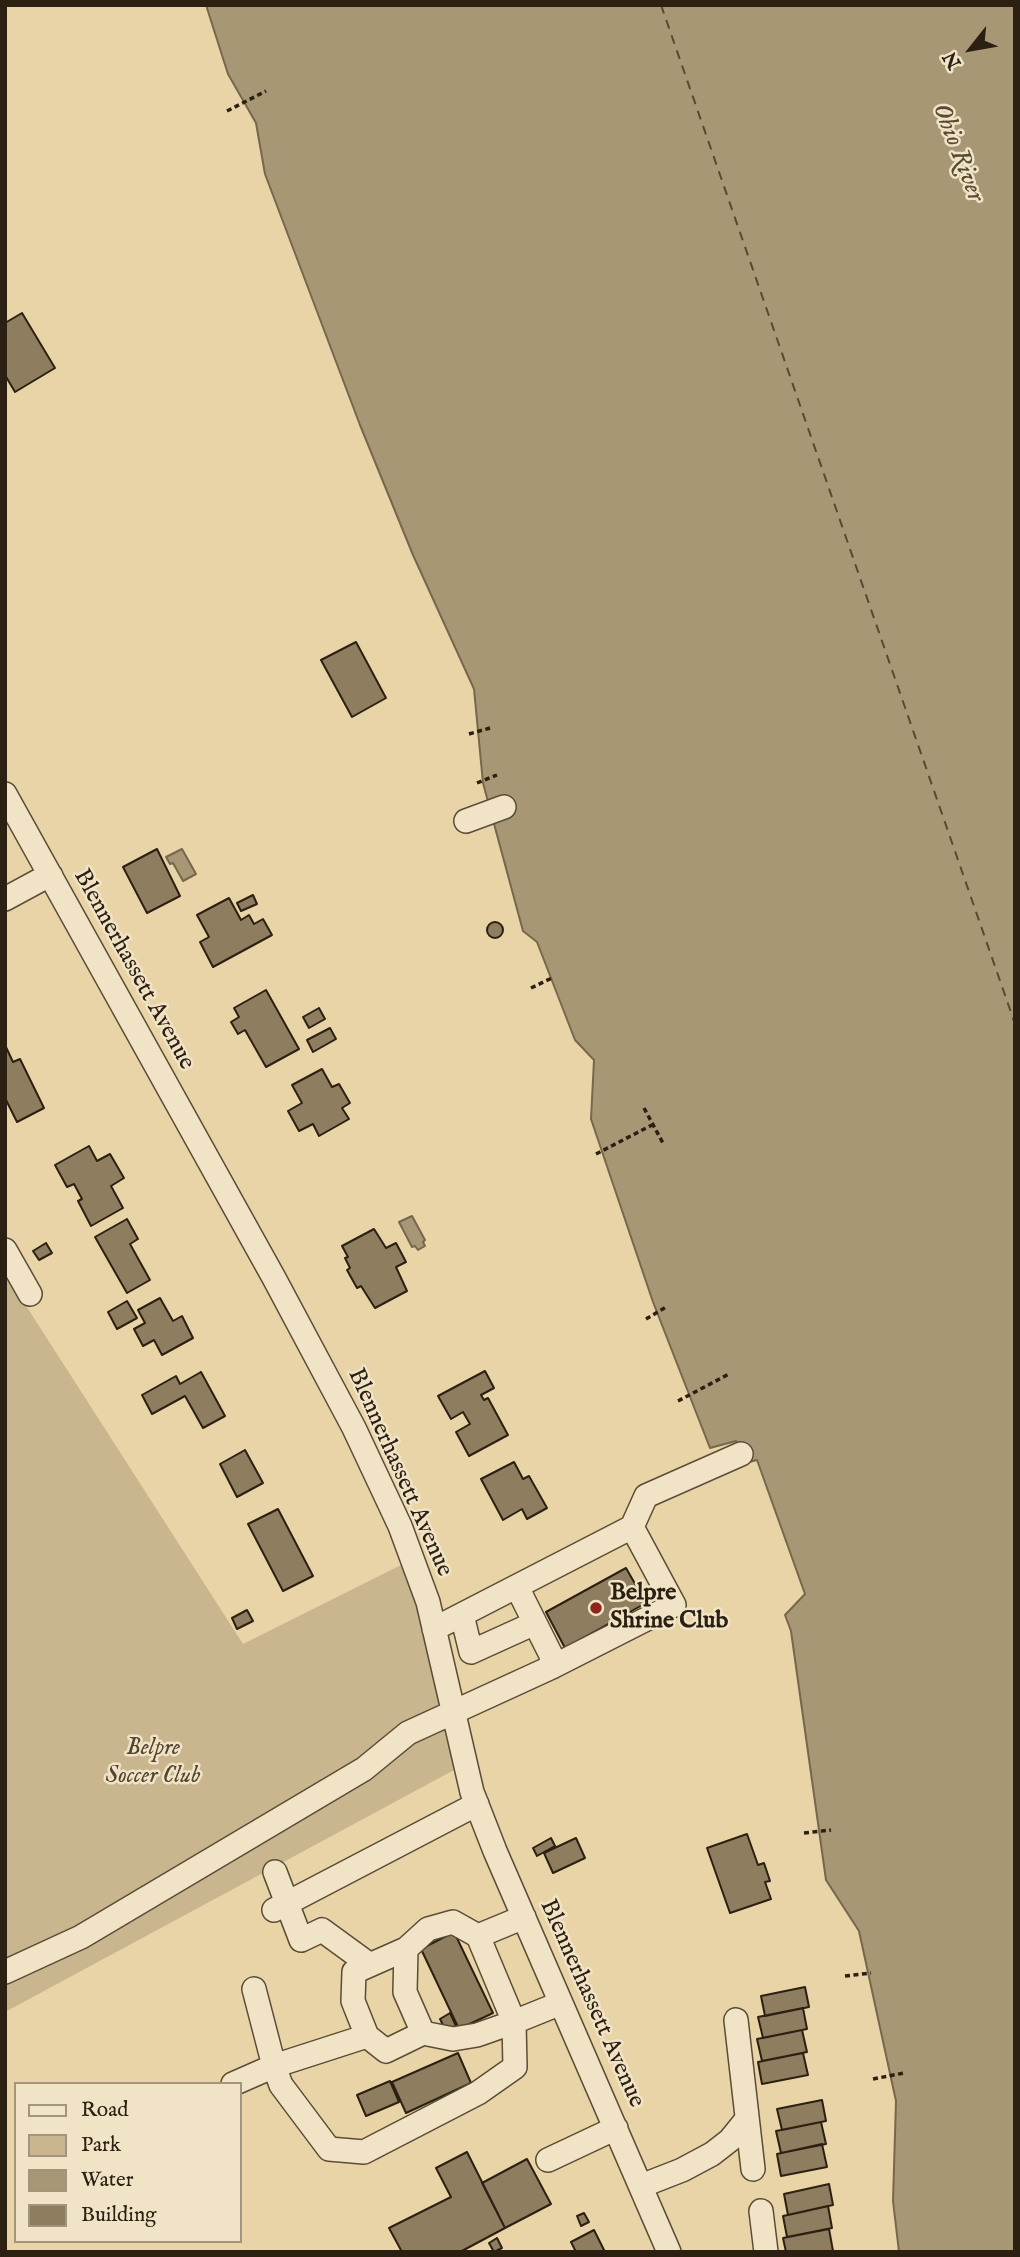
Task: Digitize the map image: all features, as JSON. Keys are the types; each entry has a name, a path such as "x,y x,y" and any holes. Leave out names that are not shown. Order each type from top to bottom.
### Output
{"street":[{"name":"Blennerhassett Avenue","path":"5,794 189,1122 354,1428 414,1558 435,1629 453,1713 477,1804 669,2252"},
{"path":"466,821 504,807"},
{"path":"5,899 51,876"},
{"path":"5,1250 30,1294"},
{"path":"435,1629 632,1527 646,1496 741,1454"},
{"path":"5,1972 81,1937 365,1769 408,1733 552,1667 674,1605 632,1527"},
{"path":"517,1587 551,1655 552,1667"},
{"path":"462,1615 471,1652 535,1623"},
{"path":"280,1906 477,1804"},
{"path":"275,1872 280,1906 301,1940 322,1930 370,1965"},
{"path":"478,1936 524,1917"},
{"path":"254,1989 281,2085 329,2149 364,2152 478,2093 514,2067 514,2022 478,1936 453,1922 428,1929 406,1949 354,1972 352,2001 367,2036 386,2051 422,2033 453,2039 477,2035 514,2022 561,2003"},
{"path":"406,1949 405,1992 422,2033"},
{"path":"736,2020 753,2169"},
{"path":"238,2082 274,2066 367,2036"},
{"path":"641,2186 682,2170 712,2154 730,2140 747,2119"},
{"path":"548,2160 616,2128"},
{"path":"761,2211 766,2252"}],"path":[{"path":"228,111 266,91"},
{"path":"469,734 490,728"},
{"path":"477,783 497,775"},
{"path":"531,988 554,976"},
{"path":"643,1108 664,1145"},
{"path":"596,1154 652,1125"},
{"path":"646,1319 666,1307"},
{"path":"678,1401 729,1374"},
{"path":"804,1833 831,1830"},
{"path":"845,1976 871,1973"},
{"path":"873,2079 904,2073"}],"green space":[{"name":"Belpre Soccer Club","path":"5,1273 243,1644 403,1564 419,1605 456,1769 5,2012"}],"water":[{"name":"Ohio River","path":"206,5 1015,5 1015,2252 899,2252 893,2201 896,2101 859,1931 826,1880 791,1631 785,1615 805,1594 757,1460 745,1463 736,1441 710,1448 653,1302 591,1119 594,1060 575,1040 537,942 523,931 483,783 474,689 413,555 360,425 265,174 256,123 228,74"},
{"path":"182,849 196,874 183,881 173,863 170,864 166,857"},
{"path":"412,1216 425,1240 425,1246 418,1250 415,1246 412,1247 399,1222"}],"building":[{"path":"22,313 55,368 15,392 5,375 5,323"},
{"path":"356,642 386,698 352,717 321,660"},
{"path":"157,849 180,896 147,913 123,867"},
{"path":"253,895 257,904 241,911 237,903"},
{"path":"229,898 241,920 249,915 254,924 263,919 272,935 213,967 200,942 209,937 197,915"},
{"path":"495,922 501,924 501,936 495,938 489,936 487,930 489,924"},
{"path":"266,990 299,1049 266,1067 245,1030 238,1034 231,1022 239,1017 234,1008"},
{"path":"319,1008 325,1019 309,1028 303,1017"},
{"path":"330,1028 336,1039 313,1052 307,1040"},
{"path":"5,1045 13,1062 20,1059 44,1108 17,1122 5,1098"},
{"path":"322,1069 332,1087 339,1084 350,1103 342,1108 349,1119 319,1136 313,1124 299,1131 288,1111 302,1103 292,1085"},
{"path":"89,1146 97,1161 110,1154 124,1178 111,1186 123,1208 91,1226 78,1201 82,1199 74,1184 67,1187 55,1165"},
{"path":"127,1219 138,1239 130,1244 150,1280 127,1293 95,1237"},
{"path":"374,1229 386,1248 396,1243 406,1262 396,1267 407,1291 375,1308 361,1286 357,1288 347,1270 350,1268 345,1258 348,1257 342,1246"},
{"path":"46,1243 52,1253 39,1260 33,1251"},
{"path":"160,1298 173,1321 182,1316 193,1338 162,1355 154,1340 143,1346 134,1329 145,1323 138,1310"},
{"path":"127,1301 137,1318 117,1329 108,1312"},
{"path":"485,1371 494,1388 481,1395 484,1400 488,1398 508,1435 469,1456 456,1432 470,1424 463,1412 451,1419 438,1396"},
{"path":"201,1372 225,1416 203,1428 185,1396 152,1414 142,1395 176,1376 180,1384"},
{"path":"245,1450 263,1483 237,1497 220,1464"},
{"path":"514,1462 523,1479 529,1476 547,1508 527,1519 522,1509 503,1520 481,1479"},
{"path":"278,1509 313,1576 283,1591 248,1524"},
{"name":"Belpre Shrine Club","path":"626,1568 646,1603 565,1648 546,1612"},
{"path":"247,1610 253,1621 237,1629 232,1618"},
{"path":"747,1834 758,1865 764,1863 770,1881 765,1882 771,1899 730,1913 707,1848"},
{"path":"551,1838 555,1846 537,1856 533,1848"},
{"path":"576,1838 585,1858 553,1873 544,1853"},
{"path":"454,1932 493,2013 459,2029 421,1949"},
{"path":"805,1987 809,2007 765,2016 761,1996"},
{"path":"803,2008 807,2029 763,2038 758,2017"},
{"path":"450,2013 456,2026 446,2031 440,2019"},
{"path":"802,2030 807,2052 762,2061 757,2039"},
{"path":"458,2053 471,2083 406,2113 392,2082"},
{"path":"803,2053 808,2075 762,2084 758,2062"},
{"path":"390,2081 399,2102 366,2116 357,2095"},
{"path":"822,2100 826,2121 782,2130 777,2109"},
{"path":"821,2122 826,2144 781,2153 776,2131"},
{"path":"822,2144 827,2167 781,2176 777,2154"},
{"path":"467,2152 505,2228 460,2252 402,2252 389,2228 451,2197 436,2168"},
{"path":"527,2159 551,2204 505,2228 482,2183"},
{"path":"829,2184 833,2205 788,2215 784,2194"},
{"path":"828,2206 832,2228 787,2237 783,2216"},
{"path":"584,2213 589,2222 581,2226 577,2216"},
{"path":"829,2229 833,2251 786,2252 783,2238"},
{"path":"594,2230 605,2252 576,2252 571,2242"},
{"path":"497,2238 502,2248 494,2252 489,2243"}],"ferry route":[{"path":"661,5 1015,1024"}],"place":[{"name":"Belpre Shrine Club","path":"596,1608"}]}
